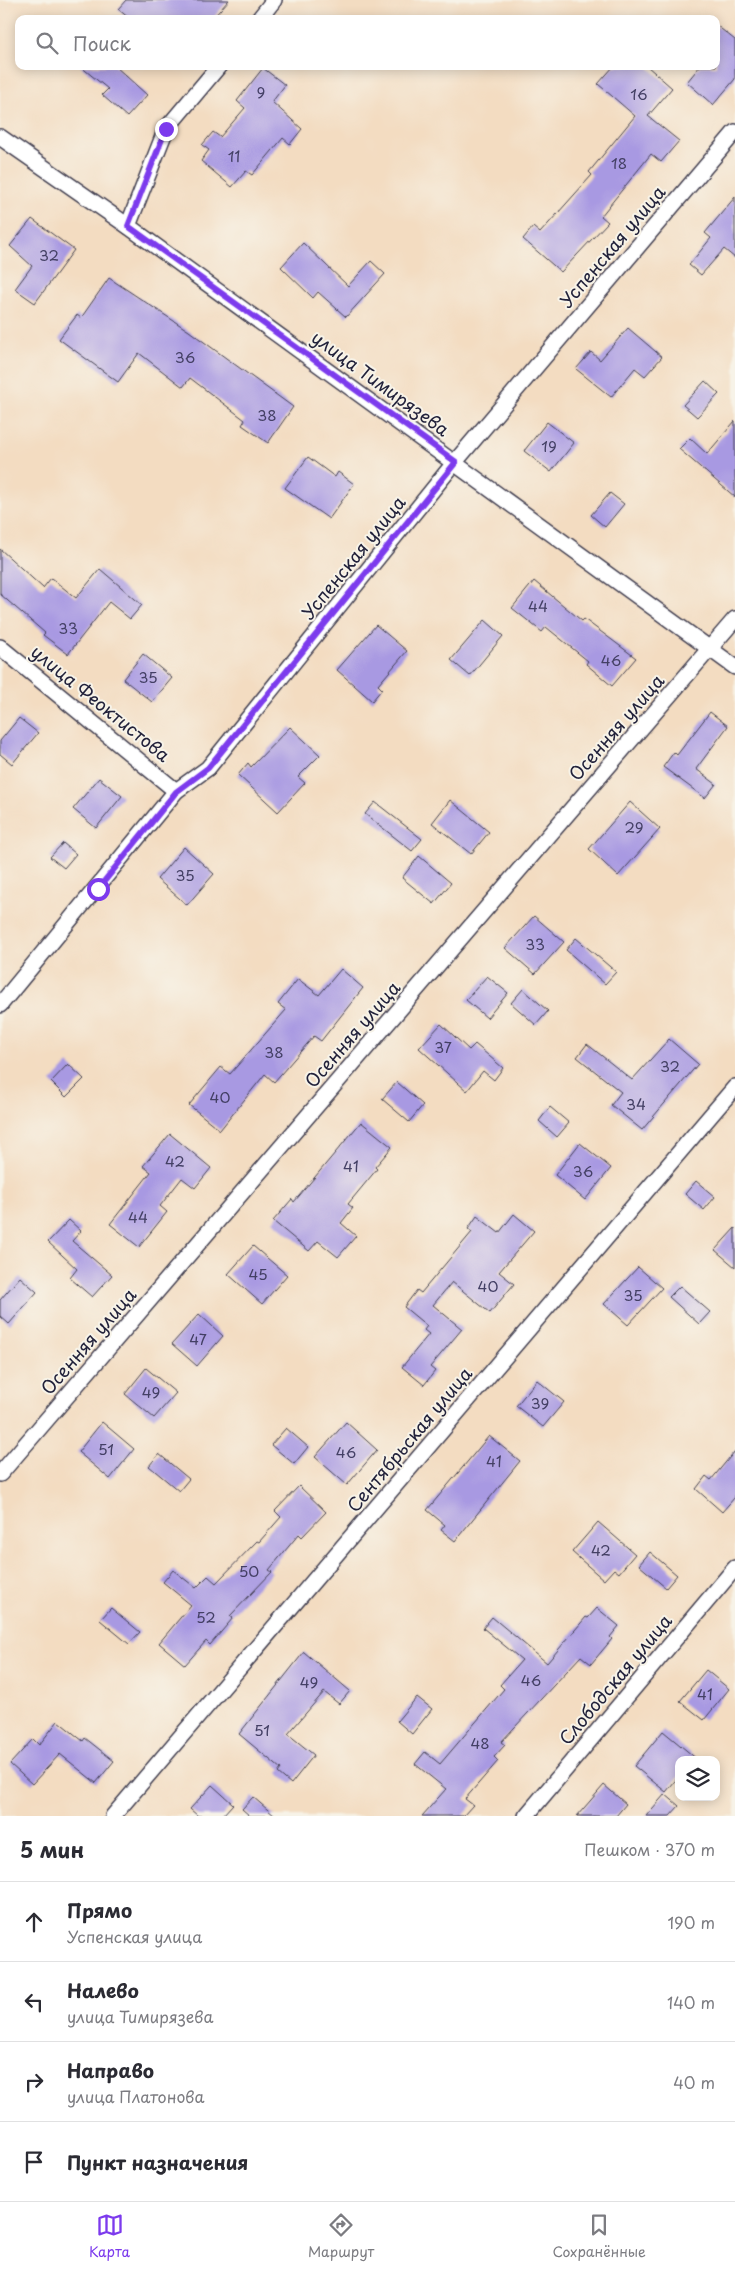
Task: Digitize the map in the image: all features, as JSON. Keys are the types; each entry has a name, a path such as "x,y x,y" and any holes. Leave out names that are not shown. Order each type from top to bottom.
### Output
{"street":[{"path":"262,15 274,0"},
{"path":"128,226 166,129 216,70"},
{"name":"Успенская улица","path":"0,1005 176,792 208,768 456,462 735,132"},
{"name":"улица Тимирязева","path":"0,137 128,226 456,462 735,667"},
{"name":"Осенняя улица","path":"0,1474 735,619"},
{"name":"улица Феоктистова","path":"0,647 176,792"},
{"name":"Сентябрьская улица","path":"113,1816 735,1087"},
{"name":"Слободская улица","path":"526,1816 735,1568"}],"building":[{"path":"126,0 229,0 216,15 125,15 118,9"},
{"path":"720,28 735,40 735,79 713,105 687,82 697,70 720,70"},
{"path":"85,70 119,70 147,95 127,117 102,95 108,89"},
{"path":"261,70 266,70 285,85 272,102 302,129 290,144 283,138 252,175 246,171 232,187 201,161 209,150 202,145 213,132 220,137 245,108 237,101"},
{"path":"610,70 652,70 672,88 648,116 679,141 661,162 651,154 601,216 608,222 561,272 523,239 533,227 540,233 592,175 589,172 635,116 598,84"},
{"path":"735,197 735,258 724,249 701,275 689,265 711,238 705,233"},
{"path":"32,219 74,250 35,303 15,289 32,266 10,246"},
{"path":"303,243 348,286 371,261 385,274 346,317 318,292 313,298 281,267"},
{"path":"109,278 189,331 293,407 268,443 242,425 245,420 190,378 183,387 139,353 118,382 59,339 77,315 81,318"},
{"path":"628,328 662,357 645,376 635,368 611,397 576,369 591,352 600,360"},
{"path":"705,381 719,394 697,417 683,405"},
{"path":"735,421 735,497 679,449 690,438 707,454"},
{"path":"547,422 574,443 551,472 524,451"},
{"path":"308,457 335,477 338,472 354,484 329,519 285,488"},
{"path":"610,493 624,504 605,527 591,515"},
{"path":"0,549 43,588 51,578 76,598 100,569 142,605 130,619 109,602 68,654 43,635 45,633 0,594"},
{"path":"534,581 582,621 584,619 636,658 612,686 586,664 588,661 546,627 542,632 512,608"},
{"path":"485,620 503,636 470,676 451,660"},
{"path":"376,625 407,651 378,685 382,689 372,701 337,670"},
{"path":"143,654 172,678 152,702 123,679"},
{"path":"710,712 728,726 696,769 716,784 705,798 663,767 674,752 677,755"},
{"path":"19,718 38,733 12,764 0,754 0,741"},
{"path":"290,727 320,755 298,777 305,783 278,812 238,775 248,763 251,767"},
{"path":"99,778 122,796 96,828 73,809"},
{"path":"450,800 489,832 471,854 432,823"},
{"path":"375,802 422,839 412,851 365,814"},
{"path":"630,802 660,829 618,876 589,849"},
{"path":"63,843 76,854 64,868 50,857"},
{"path":"184,847 214,874 187,905 157,879"},
{"path":"419,856 451,883 434,904 402,878"},
{"path":"534,916 564,942 535,974 505,948"},
{"path":"576,938 616,972 605,984 566,950"},
{"path":"341,969 363,988 321,1041 314,1036 274,1082 265,1074 220,1130 189,1105 221,1067 230,1074 286,1010 278,1004 298,979 319,995"},
{"path":"487,976 508,993 487,1018 466,1000"},
{"path":"523,989 548,1011 536,1025 511,1003"},
{"path":"441,1024 469,1050 475,1044 503,1068 494,1080 483,1071 467,1091 419,1048"},
{"path":"669,1039 698,1064 642,1130 611,1105 621,1092 577,1057 587,1044 632,1080"},
{"path":"68,1064 84,1079 66,1097 51,1082"},
{"path":"397,1082 423,1105 409,1122 382,1099"},
{"path":"550,1107 569,1123 557,1137 539,1121"},
{"path":"361,1122 392,1147 375,1167 377,1169 348,1204 353,1208 341,1223 356,1236 338,1257 318,1241 309,1251 273,1221 292,1199 294,1202"},
{"path":"170,1134 211,1168 195,1188 182,1178 160,1206 167,1212 139,1247 110,1224 151,1172 143,1166"},
{"path":"580,1143 611,1168 585,1200 555,1175"},
{"path":"696,1181 715,1197 704,1210 685,1194"},
{"path":"514,1214 534,1231 499,1272 514,1284 490,1313 452,1282 433,1305 462,1329 430,1367 435,1371 424,1385 402,1367 429,1334 424,1330 427,1326 404,1307 417,1290 421,1293 472,1232 468,1229 477,1216 499,1233"},
{"path":"69,1220 81,1231 72,1241 112,1275 92,1297 70,1278 77,1269 48,1242"},
{"path":"735,1228 735,1267 715,1250"},
{"path":"253,1246 287,1275 262,1304 228,1274"},
{"path":"638,1267 662,1288 628,1325 604,1304"},
{"path":"20,1277 37,1292 9,1324 0,1316 0,1300"},
{"path":"680,1286 710,1312 699,1324 669,1297"},
{"path":"199,1314 223,1336 197,1366 172,1344"},
{"path":"146,1368 176,1393 154,1418 125,1394"},
{"path":"537,1380 564,1402 543,1427 516,1406"},
{"path":"102,1422 134,1449 110,1479 78,1452"},
{"path":"346,1422 377,1450 347,1485 315,1457"},
{"path":"286,1428 308,1447 294,1464 271,1445"},
{"path":"489,1436 520,1461 455,1541 441,1530 445,1525 427,1510"},
{"path":"735,1451 735,1497 722,1512 696,1489 706,1476 711,1480"},
{"path":"159,1454 189,1479 179,1491 149,1466"},
{"path":"299,1486 326,1512 302,1537 299,1534 269,1570 272,1572 230,1616 233,1618 210,1645 206,1641 185,1665 159,1643 191,1605 163,1582 173,1570 196,1588 208,1576 216,1583 257,1541 259,1542 281,1517 275,1511"},
{"path":"598,1522 635,1554 619,1573 614,1569 604,1580 572,1552"},
{"path":"650,1552 677,1575 666,1588 639,1565"},
{"path":"111,1608 140,1632 129,1644 100,1620"},
{"path":"597,1608 619,1626 610,1637 612,1639 591,1664 581,1656 501,1742 505,1745 494,1757 498,1761 465,1799 473,1805 463,1816 422,1816 446,1789 415,1764 425,1752 440,1764 504,1689 500,1685 522,1660 483,1628 492,1617 547,1663 586,1617 588,1618"},
{"path":"304,1652 350,1691 339,1704 324,1692 288,1734 314,1755 291,1784 278,1773 281,1769 239,1734"},
{"path":"706,1670 729,1689 704,1720 680,1701"},
{"path":"417,1697 432,1709 412,1734 397,1721"},
{"path":"58,1721 83,1741 85,1738 114,1761 96,1783 60,1754 32,1784 10,1764 33,1739 39,1745"},
{"path":"663,1731 693,1756 675,1756 675,1781 666,1792 634,1766"},
{"path":"212,1785 233,1804 222,1816 198,1816 190,1809"},
{"path":"604,1785 626,1804 616,1816 577,1816"},
{"path":"665,1794 679,1806 670,1816 646,1816"},
{"path":"253,1797 275,1816 250,1816 242,1809"}],"route":[{"path":"98,889 176,792 208,768 456,462 128,226 166,129"}]}
